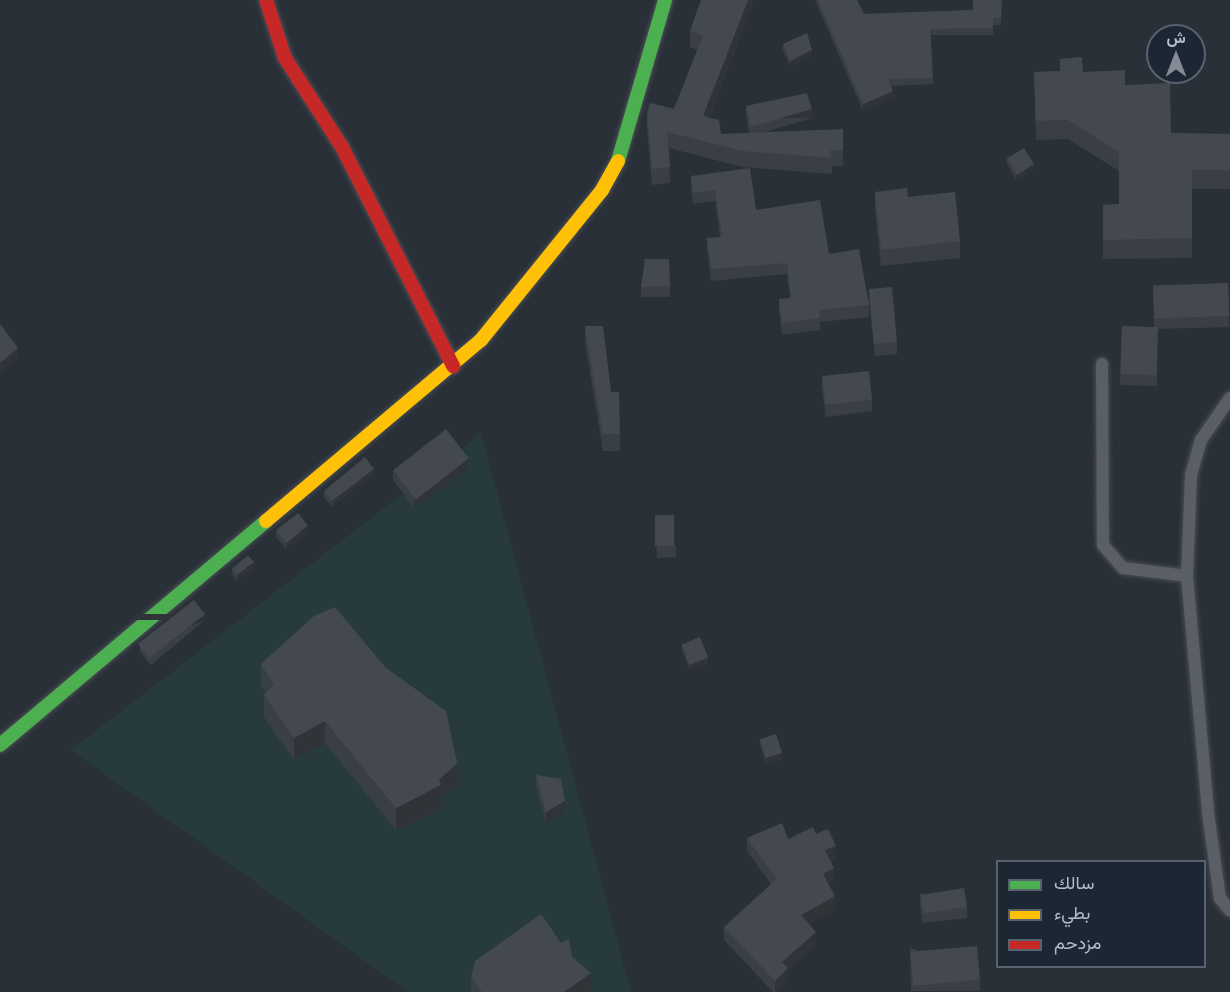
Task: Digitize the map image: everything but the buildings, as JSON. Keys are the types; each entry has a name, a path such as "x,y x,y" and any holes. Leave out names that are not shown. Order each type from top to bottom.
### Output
{"street":[{"path":"266,0 285,58 342,147 453,366"},
{"path":"0,745 453,366 481,340 602,190 619,159 665,0"}],"lane":[{"path":"1102,364 1103,545 1123,568 1187,576"},
{"path":"1230,398 1201,440 1191,476 1187,576 1208,813 1220,898 1230,911"}],"green space":[{"path":"481,433 631,992 408,992 71,750"}],"traffic: fast":[{"path":"618,161 665,0"},
{"path":"0,745 266,521"}],"traffic: slow":[{"path":"266,521 481,340 602,190 618,161"}],"traffic: jam":[{"path":"266,0 285,58 342,147 453,366"}]}
